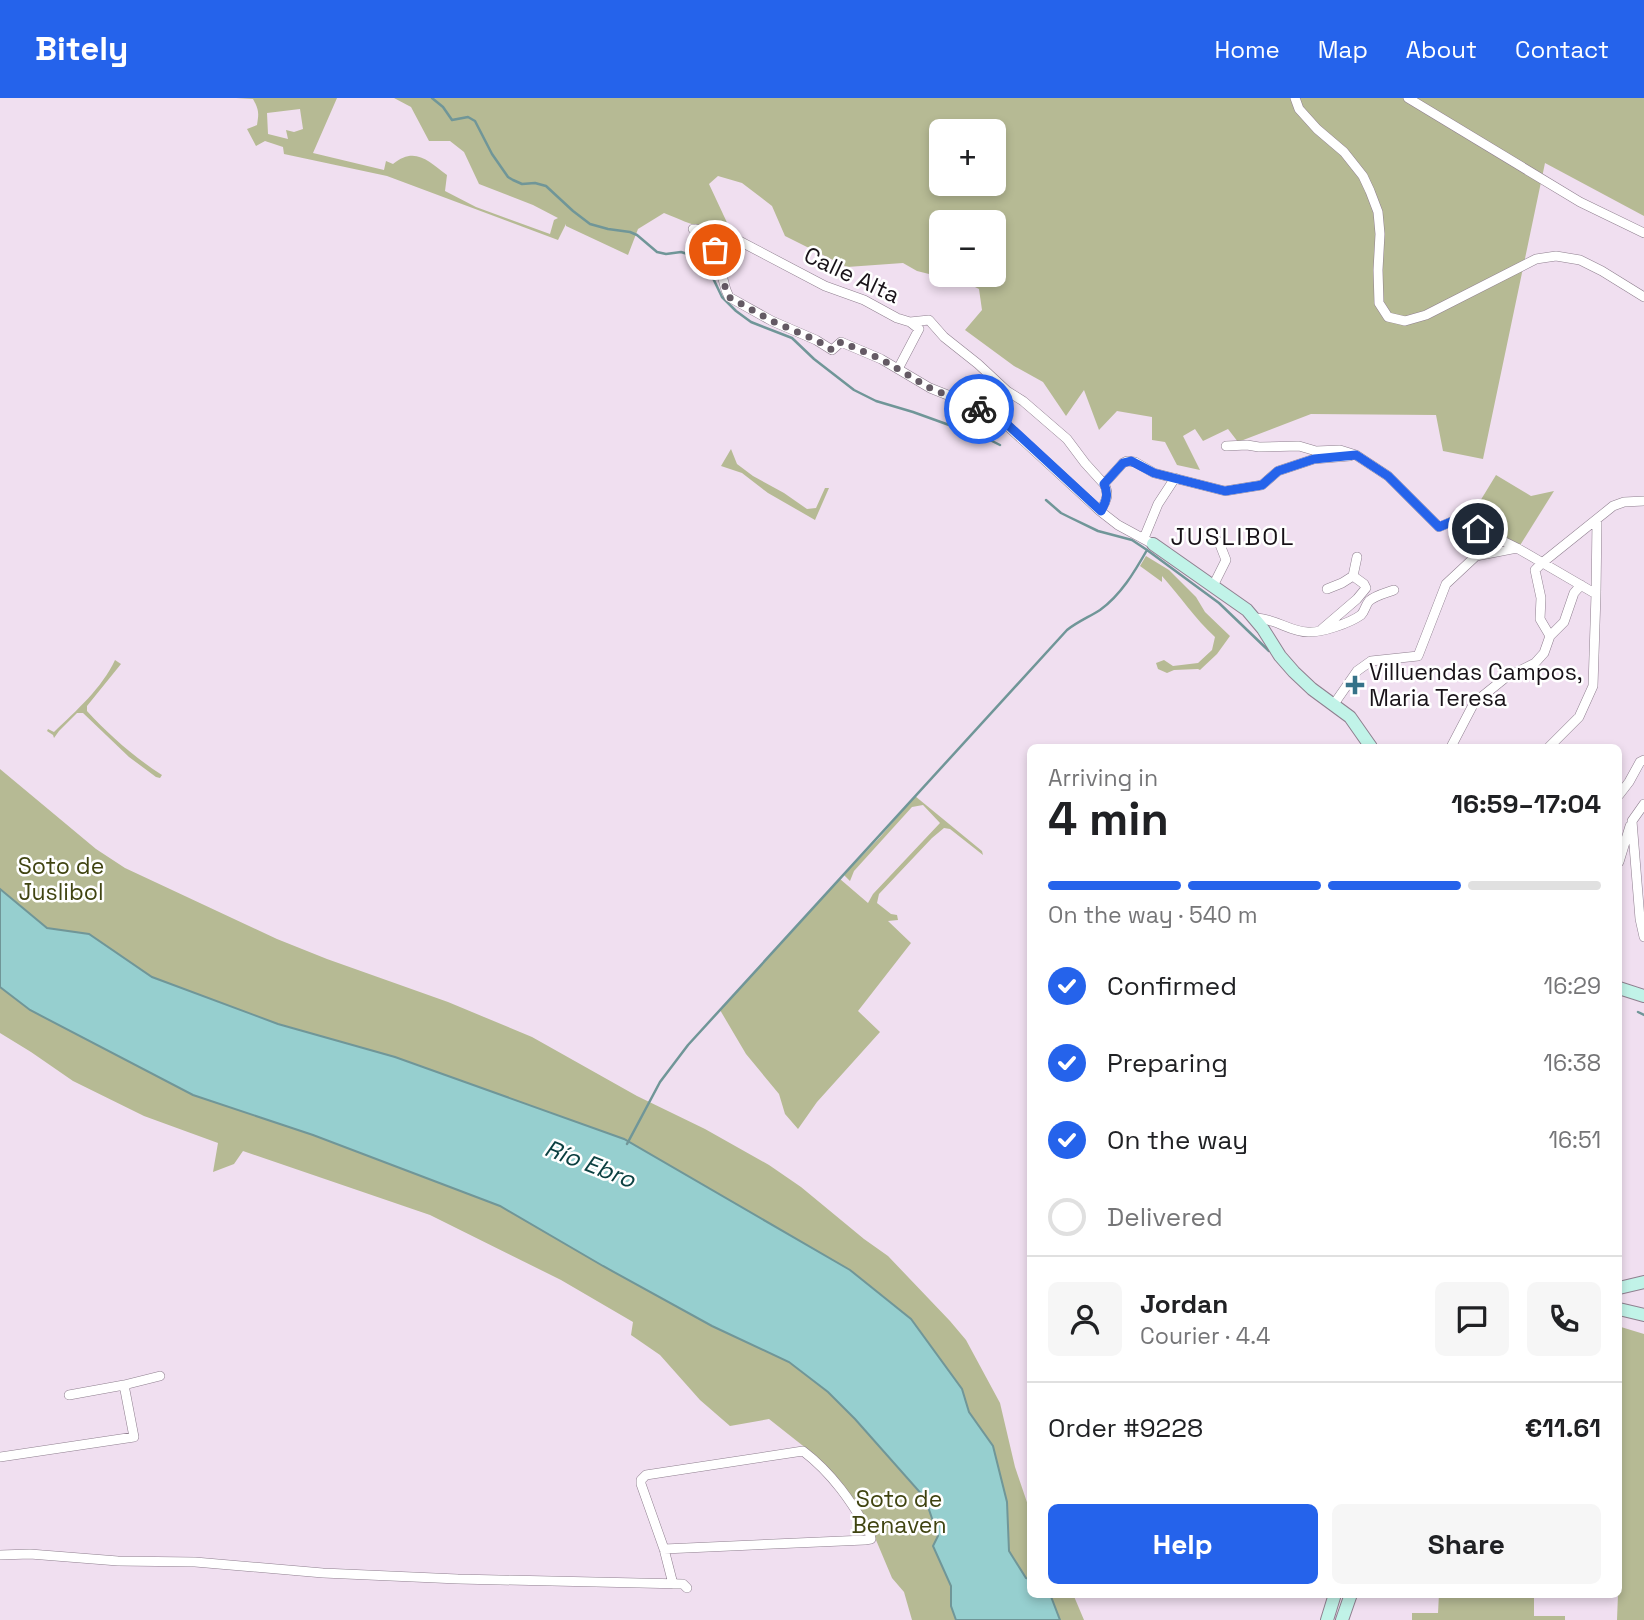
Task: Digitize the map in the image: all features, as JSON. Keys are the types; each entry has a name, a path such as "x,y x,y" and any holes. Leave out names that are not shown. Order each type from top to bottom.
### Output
{"street":[{"path":"1295,98 1299,109 1320,132 1344,152 1363,176 1370,191 1378,212 1380,234 1379,303 1388,317 1405,321 1426,315 1536,259 1556,256 1580,260 1644,297"},
{"path":"1408,98 1580,202 1644,233"},
{"name":"Calle Alta","path":"898,369 841,342 832,350 729,297 715,250 693,229 728,235 825,286 864,300 897,318 910,322 929,320 944,337 1067,439 1104,484"},
{"path":"910,322 919,329 898,369 916,381 1001,420 1118,525 1148,541 1241,604 1255,618 1294,673 1356,724 1369,744"},
{"path":"1226,446 1299,446 1316,451 1340,450 1356,455 1388,476 1439,527 1458,519 1517,548 1595,594"},
{"path":"1101,511 1107,499 1104,484 1127,461 1154,473 1225,491 1262,485 1278,471 1314,459 1356,455"},
{"path":"1148,541 1158,504 1175,478"},
{"path":"1550,636 1540,619 1541,598 1535,570 1613,506 1624,502 1644,501"},
{"path":"1552,744 1579,716 1593,686 1597,520"},
{"path":"1211,536 1219,542 1226,560 1213,586"},
{"path":"1334,704 1357,671 1371,661 1418,656 1447,584 1476,556 1517,548"},
{"path":"1327,589 1353,576 1357,557"},
{"path":"1321,630 1366,588 1353,576"},
{"path":"1453,744 1474,703 1504,678 1535,663 1544,653 1550,636 1564,622 1574,593 1581,585"},
{"path":"1255,618 1267,618 1306,632 1321,630 1350,621 1364,613 1372,599 1394,590"},
{"path":"1622,791 1640,762 1644,760"},
{"path":"1622,853 1632,821 1644,804"},
{"path":"1632,821 1640,919 1644,937"},
{"path":"1622,989 1644,996"},
{"path":"1622,1287 1644,1282"},
{"path":"1622,1310 1644,1315"},
{"path":"69,1395 160,1376"},
{"path":"0,1457 134,1437 124,1385"},
{"path":"664,1549 865,1541 871,1539 870,1534 841,1489 803,1451 646,1475 641,1484 673,1584"},
{"path":"0,1555 195,1562 323,1573 683,1584 687,1588"},
{"path":"1327,1620 1334,1598"},
{"path":"1342,1620 1349,1598"}],"green space":[{"path":"236,98 337,98 313,153 384,170 386,161 393,164 408,156 421,158 447,175 445,191 476,207 550,234 554,220 558,218 479,184 464,152 450,141 429,141 411,107 394,98 1644,98 1644,216 1545,163 1483,459 1443,451 1436,415 1311,414 1238,442 1228,429 1203,441 1195,429 1183,436 1200,470 1177,465 1165,442 1152,440 1152,417 1117,411 1099,430 1084,390 1066,416 1043,382 1014,366 965,330 982,310 979,289 975,287 1006,287 1006,210 929,210 929,274 903,263 847,267 785,236 772,206 742,183 718,176 709,184 730,229 713,230 664,213 638,229 628,255 566,224 558,240 387,176 284,154 283,147 265,141 256,146 247,129 257,125 253,99","holes":["300,109 303,129 294,132 286,130 288,139 268,134 267,113"]},
{"path":"731,449 737,464 807,509 816,508 825,488 829,488 815,520 768,493 742,473 721,466"},
{"path":"1496,475 1531,496 1554,491 1519,547 1471,516"},
{"path":"1146,556 1169,570 1230,636 1217,654 1200,670 1174,670 1167,673 1158,669 1156,663 1164,660 1173,666 1198,663 1212,650 1215,637 1162,576 1162,582 1140,566"},
{"path":"115,660 121,664 87,706 87,711 122,745 162,775 160,778 129,757 83,713 77,713 54,738 47,731 48,729 54,732 80,707 96,690"},
{"name":"Soto de Juslibol","path":"0,769 96,849 125,868 277,939 448,1002 532,1037 769,1165 888,1256 966,1340 1000,1403 1015,1467 1027,1502 1027,1578 1009,1551 1007,1502 993,1446 969,1412 962,1389 911,1319 850,1270 624,1139 395,1057 278,1024 152,977 89,934 47,928 0,889"},
{"path":"915,796 982,851 983,855 950,829 944,828 879,894 877,903 891,914 897,915 898,920 888,921 911,943 858,1011 880,1032 817,1102 798,1129 785,1114 779,1094 746,1054 720,1010 840,879 868,903 873,894 940,823 923,805 912,807 854,871 850,881 844,875"},
{"name":"Soto de Benaven","path":"0,987 30,1010 193,1095 313,1135 500,1206 712,1326 789,1362 828,1392 855,1419 925,1499 938,1537 933,1546 951,1586 951,1606 956,1620 912,1620 904,1592 892,1578 876,1540 843,1486 807,1449 769,1419 730,1426 700,1400 660,1355 631,1335 633,1322 561,1280 430,1215 243,1151 234,1164 213,1172 218,1143 144,1116 73,1081 0,1033"},
{"path":"1622,1327 1644,1334 1644,1620 1617,1620 1618,1598 1622,1598"},
{"path":"1052,1598 1075,1598 1084,1620 1060,1620"},
{"path":"1439,1598 1534,1598 1534,1616 1565,1616 1565,1620 1412,1620 1412,1613 1438,1613"}],"water":[{"name":"Río Ebro","path":"0,889 47,928 89,934 152,977 278,1024 395,1057 624,1139 850,1270 911,1319 962,1389 969,1412 993,1446 1007,1502 1009,1551 1027,1578 1027,1598 1052,1598 1060,1620 956,1620 951,1606 951,1586 933,1546 938,1536 925,1498 828,1392 789,1362 712,1326 500,1206 313,1135 193,1095 30,1010 0,987"}],"waterway":[{"path":"432,98 452,120 468,117 475,121 492,154 508,177 522,184 546,186 590,224 630,232 657,252 681,252 694,256 711,274 722,297 736,311 751,322 792,338 854,390 876,401 1000,445"},
{"path":"1046,500 1069,517 1098,531 1132,540 1147,550 1219,603 1269,651"},
{"path":"627,1144 660,1082 688,1045 1067,630 1100,610 1115,597 1147,550"},
{"path":"1638,1012 1644,1015"}],"way so far":[{"path":"715,250 729,297 832,350 841,342 881,359 930,388 979,409"}],"place":[{"name":"Villuendas Campos, Maria Teresa","path":"1355,685"}],"district":[{"name":"JUSLIBOL","path":"1233,537"}],"route":[{"path":"979,409 1009,426 1101,511 1107,499 1104,484 1127,461 1154,473 1225,491 1262,485 1278,471 1314,459 1356,455 1388,476 1439,527 1458,519 1478,529"}]}
